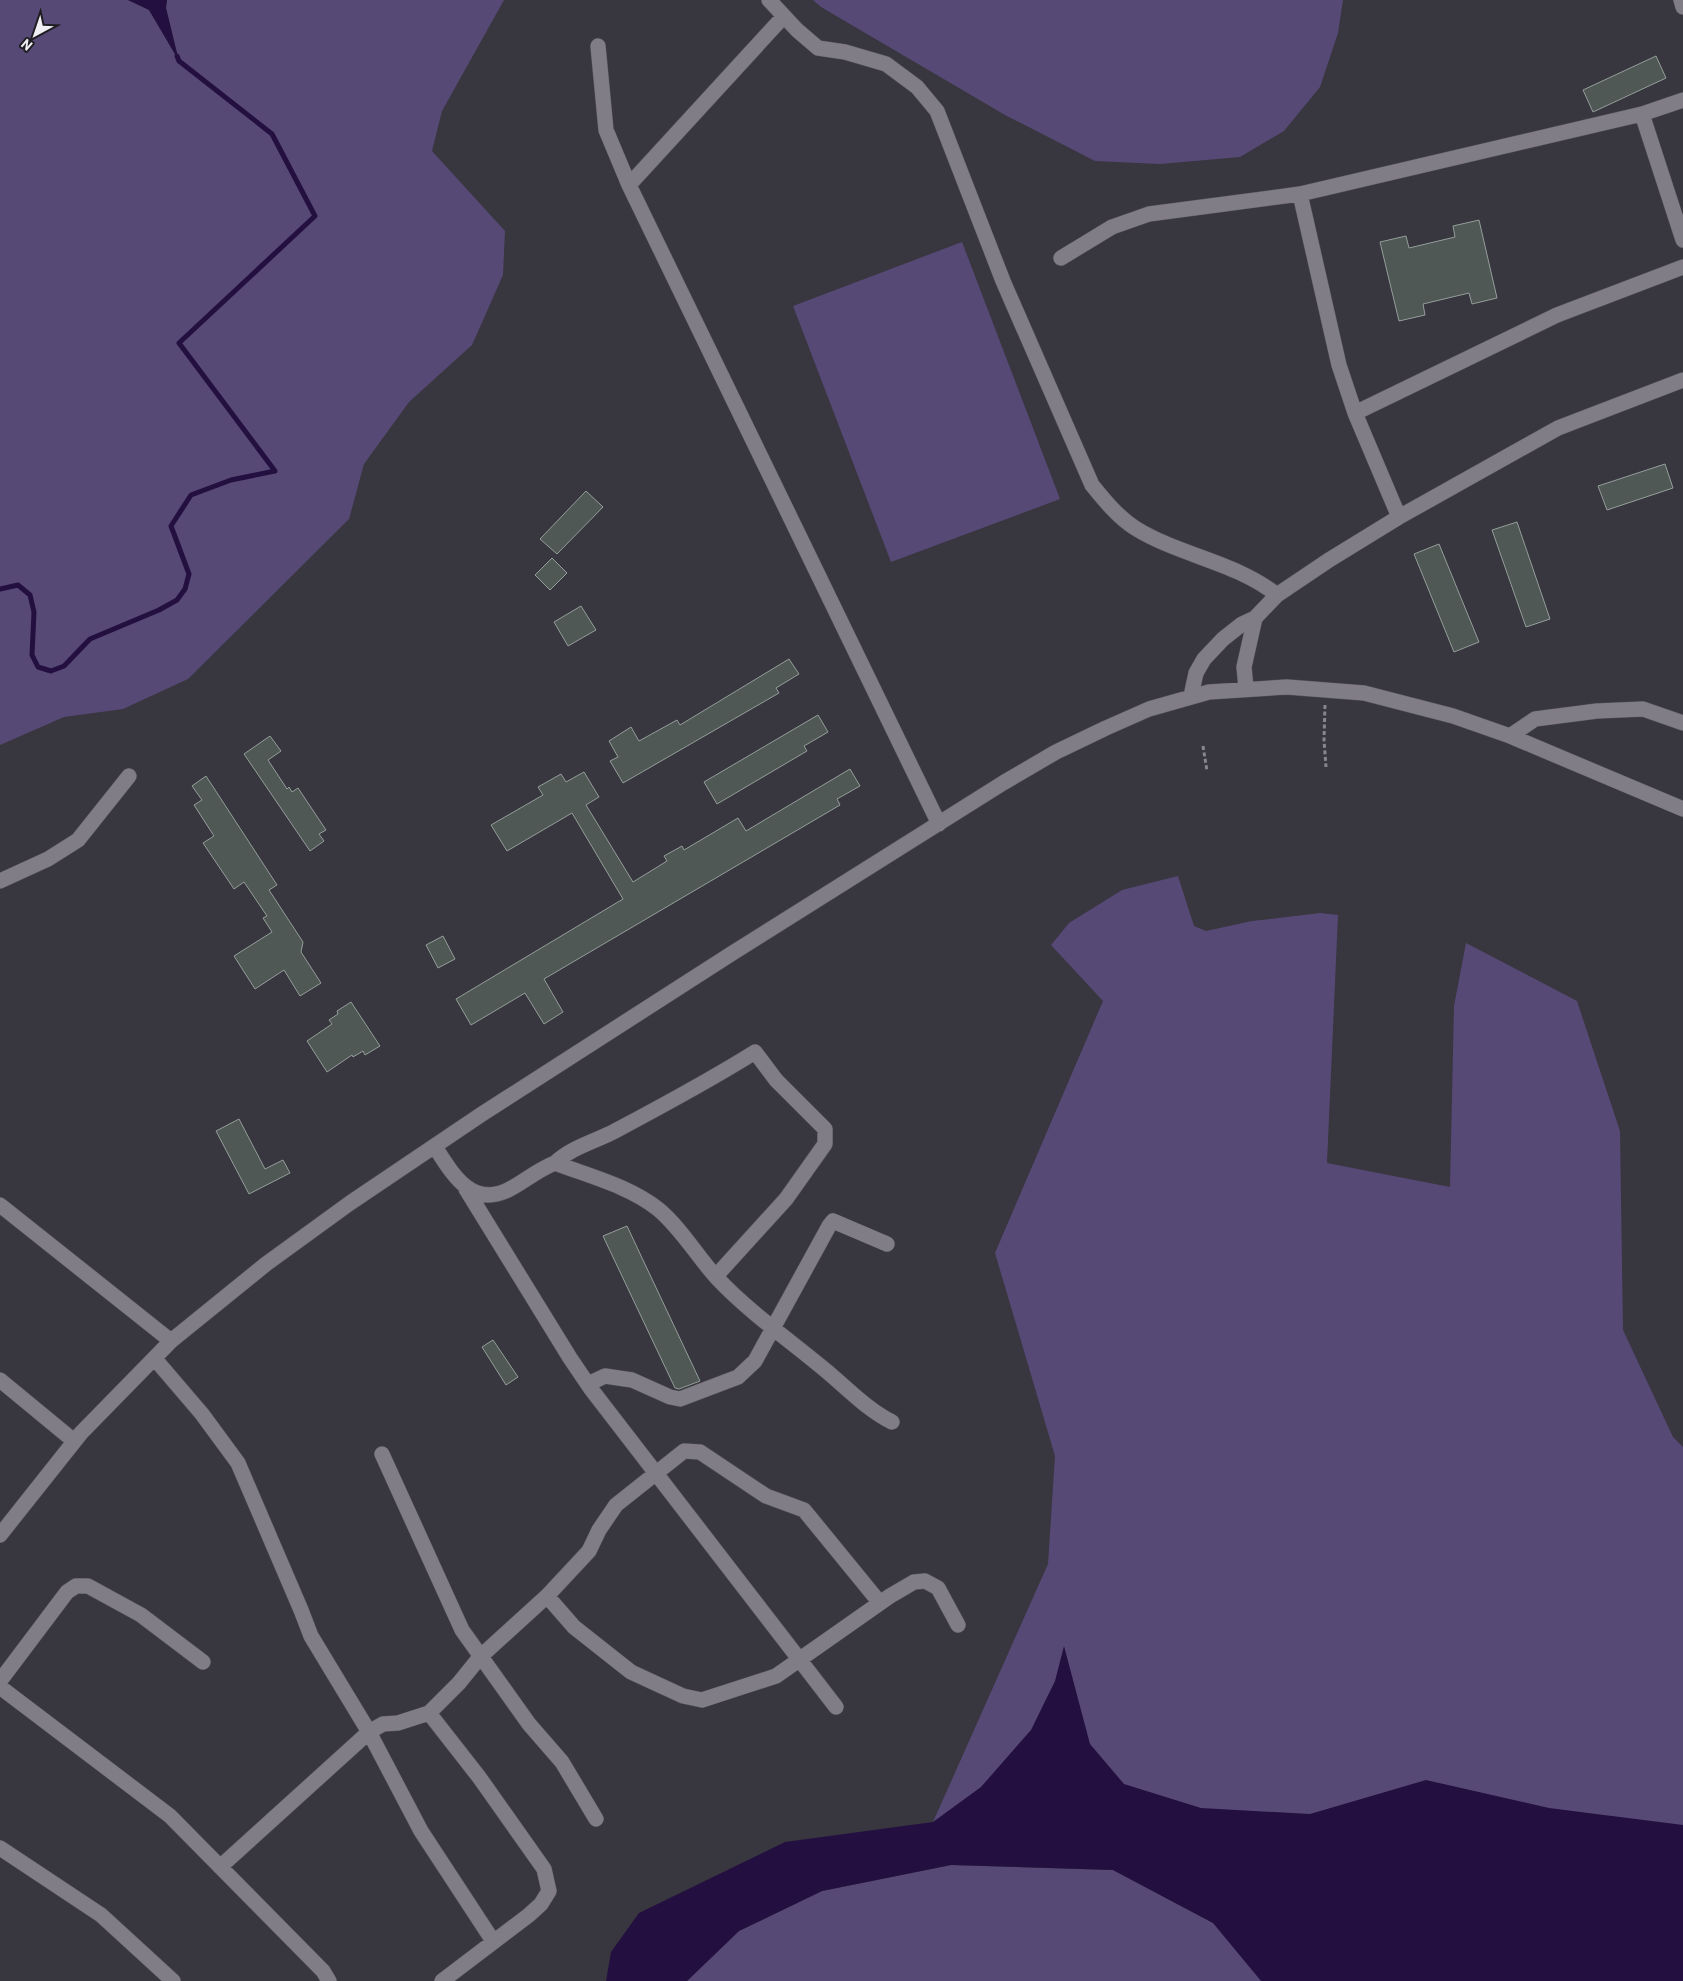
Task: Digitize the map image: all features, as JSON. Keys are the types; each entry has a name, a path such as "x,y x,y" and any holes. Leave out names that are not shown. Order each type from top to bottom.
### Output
{"street":[{"path":"769,0 818,48 845,52 886,64 917,87 937,111 1003,281 1088,476 1092,485 1110,507 1134,528 1176,548 1264,584 1277,595"},
{"path":"1681,0 1683,7"},
{"path":"629,186 784,16"},
{"path":"598,46 606,130 629,186 939,824"},
{"path":"1061,258 1112,227 1148,214 1300,194 1642,114 1683,100"},
{"path":"1642,114 1683,240"},
{"path":"1300,194 1339,364 1354,413 1399,518"},
{"path":"1354,413 1557,315 1683,267"},
{"path":"1191,696 1196,674 1204,659 1236,629 1254,618 1277,595 1329,560 1558,428 1683,380"},
{"path":"1246,688 1244,667 1254,618"},
{"path":"0,1535 74,1441 171,1341 266,1264 350,1202 673,991 939,824 1056,752 1149,709 1209,692 1246,688 1287,686 1364,693 1454,716 1510,736 1683,809"},
{"path":"1510,736 1535,719 1597,711 1643,709 1683,723"},
{"path":"0,882 48,859 78,840 129,776"},
{"path":"466,1189 486,1196 507,1191 541,1169 555,1163 566,1153 612,1132 715,1077 754,1052 776,1080 825,1129 825,1144 786,1199 716,1276"},
{"path":"435,1147 454,1176 466,1189 588,1384 836,1707"},
{"path":"555,1163 634,1194 658,1209 737,1298 876,1414 892,1422"},
{"path":"0,1204 171,1341"},
{"path":"588,1384 605,1376 632,1380 670,1397 680,1399 738,1377 755,1361 829,1226 834,1221 887,1244"},
{"path":"155,1359 202,1414 238,1463 311,1636 369,1732 421,1831 493,1941"},
{"path":"0,1380 74,1441"},
{"path":"220,1866 369,1732 383,1724 398,1723 429,1713 480,1657 547,1596 589,1551 599,1530 616,1505 684,1451 700,1452 766,1496 804,1510 880,1603"},
{"path":"382,1454 462,1630 529,1724 562,1762 596,1819"},
{"path":"547,1596 574,1627 631,1672 683,1696 702,1700 776,1676 800,1661 880,1603 914,1582 925,1581 938,1588 958,1625"},
{"path":"0,1681 50,1612 67,1592 76,1586 88,1586 141,1615 203,1662"},
{"path":"0,1687 170,1816 323,1971 330,1981"},
{"path":"429,1713 479,1777 544,1869 549,1891 541,1904 442,1981"},
{"path":"0,1848 101,1915 173,1981"}],"path":[{"path":"1326,689 1324,740 1326,767"},
{"path":"1203,746 1207,771"}],"shaded area":[{"path":"0,0 128,0 149,10 178,59 166,8 167,0 504,0 442,111 432,151 505,231 503,275 472,345 409,402 364,464 349,519 188,679 123,709 64,717 0,745"},
{"path":"128,0 167,0 166,8 179,61 149,10"},
{"path":"813,0 1343,0 1338,33 1320,87 1284,131 1240,157 1160,164 1095,161 1005,115 821,7"},
{"path":"962,242 1060,499 891,562 793,306"},
{"path":"1178,876 1194,926 1206,931 1252,921 1320,913 1338,915 1327,1163 1450,1187 1454,1006 1466,943 1577,1001 1620,1131 1623,1330 1673,1437 1683,1447 1683,1981 933,1822 1048,1564 1055,1456 995,1253 1103,1001 1051,945 1069,923 1122,890"},
{"path":"1064,1646 1090,1744 1124,1784 1201,1808 1310,1814 1426,1780 1549,1808 1683,1825 1683,1981 1261,1981 1213,1923 1113,1870 951,1865 822,1891 739,1931 687,1981 606,1981 611,1952 639,1913 785,1842 933,1822 981,1787 1031,1730 1055,1681"},
{"path":"951,1865 1113,1870 1213,1923 1381,1981 687,1981 739,1931 822,1891"}],"building":[{"path":"1656,56 1666,78 1593,112 1583,90"},
{"path":"1479,220 1497,298 1472,304 1469,293 1423,304 1425,315 1399,321 1380,242 1406,236 1409,248 1455,237 1453,226"},
{"path":"1665,464 1673,488 1607,510 1598,486"},
{"path":"586,491 603,507 557,554 540,539"},
{"path":"1517,522 1550,619 1526,627 1492,530"},
{"path":"1439,544 1479,642 1454,652 1414,554"},
{"path":"552,558 567,573 550,590 535,575"},
{"path":"581,606 596,630 568,646 554,622"},
{"path":"789,659 799,674 776,688 779,693 623,783 610,761 618,757 609,741 631,727 639,741 677,720 680,725"},
{"path":"818,715 828,732 804,746 807,751 717,804 704,782"},
{"path":"270,736 281,751 268,760 287,789 289,787 292,792 298,788 326,830 319,834 324,841 310,851 244,754"},
{"path":"850,769 860,786 837,799 840,805 544,979 563,1012 544,1024 525,993 471,1025 456,999 623,899 572,813 507,851 491,825 543,795 538,787 561,774 566,782 584,772 599,797 586,805 633,882 667,861 664,856 682,846 684,850 738,818 746,831"},
{"path":"206,776 277,885 269,890 303,942 301,952 321,983 300,996 284,970 255,989 234,956 272,932 263,918 267,916 244,882 234,889 203,843 214,836 194,805 202,800 192,786"},
{"path":"443,936 455,959 438,968 426,945"},
{"path":"351,1002 380,1046 365,1055 363,1051 353,1057 352,1055 327,1072 307,1041 332,1024 329,1020 338,1014 337,1011"},
{"path":"239,1119 265,1169 283,1160 290,1173 249,1194 216,1131"},
{"path":"627,1226 700,1381 679,1389 675,1388 603,1236"},
{"path":"493,1340 518,1377 506,1385 482,1347"}],"waterway":[{"path":"0,589 18,585 30,595 34,612 32,655 38,667 51,671 64,666 90,639 159,610 177,600 185,589 189,574 171,526 191,495 231,480 275,471 179,343 315,216 272,134 179,61 177,56"}]}
